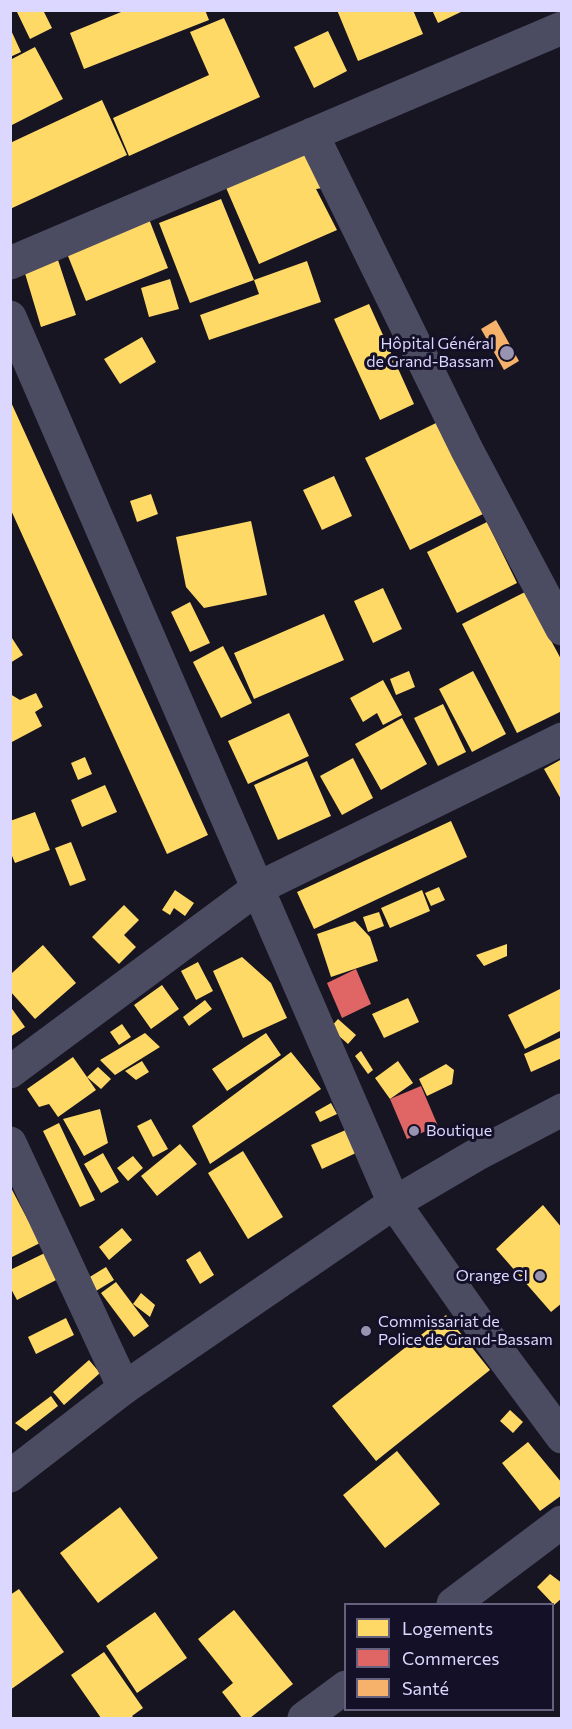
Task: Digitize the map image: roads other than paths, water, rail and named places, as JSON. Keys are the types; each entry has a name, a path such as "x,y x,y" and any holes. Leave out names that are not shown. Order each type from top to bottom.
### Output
{"street":[{"path":"10,263 561,28"},
{"path":"312,134 467,450 561,629"},
{"path":"10,317 394,1203 561,1437"},
{"path":"10,1072 258,888 561,739"},
{"path":"10,1476 124,1388 394,1203 476,1155 561,1110"},
{"path":"10,1143 124,1388"},
{"path":"456,1603 561,1522"},
{"path":"304,1719 344,1688"}],"place":[{"name":"Hôpital Général de Grand-Bassam","path":"507,353"},
{"name":"Boutique","path":"414,1131"},
{"name":"Orange CI","path":"540,1276"},
{"name":"Commissariat de Police de Grand-Bassam","path":"366,1331"}]}
